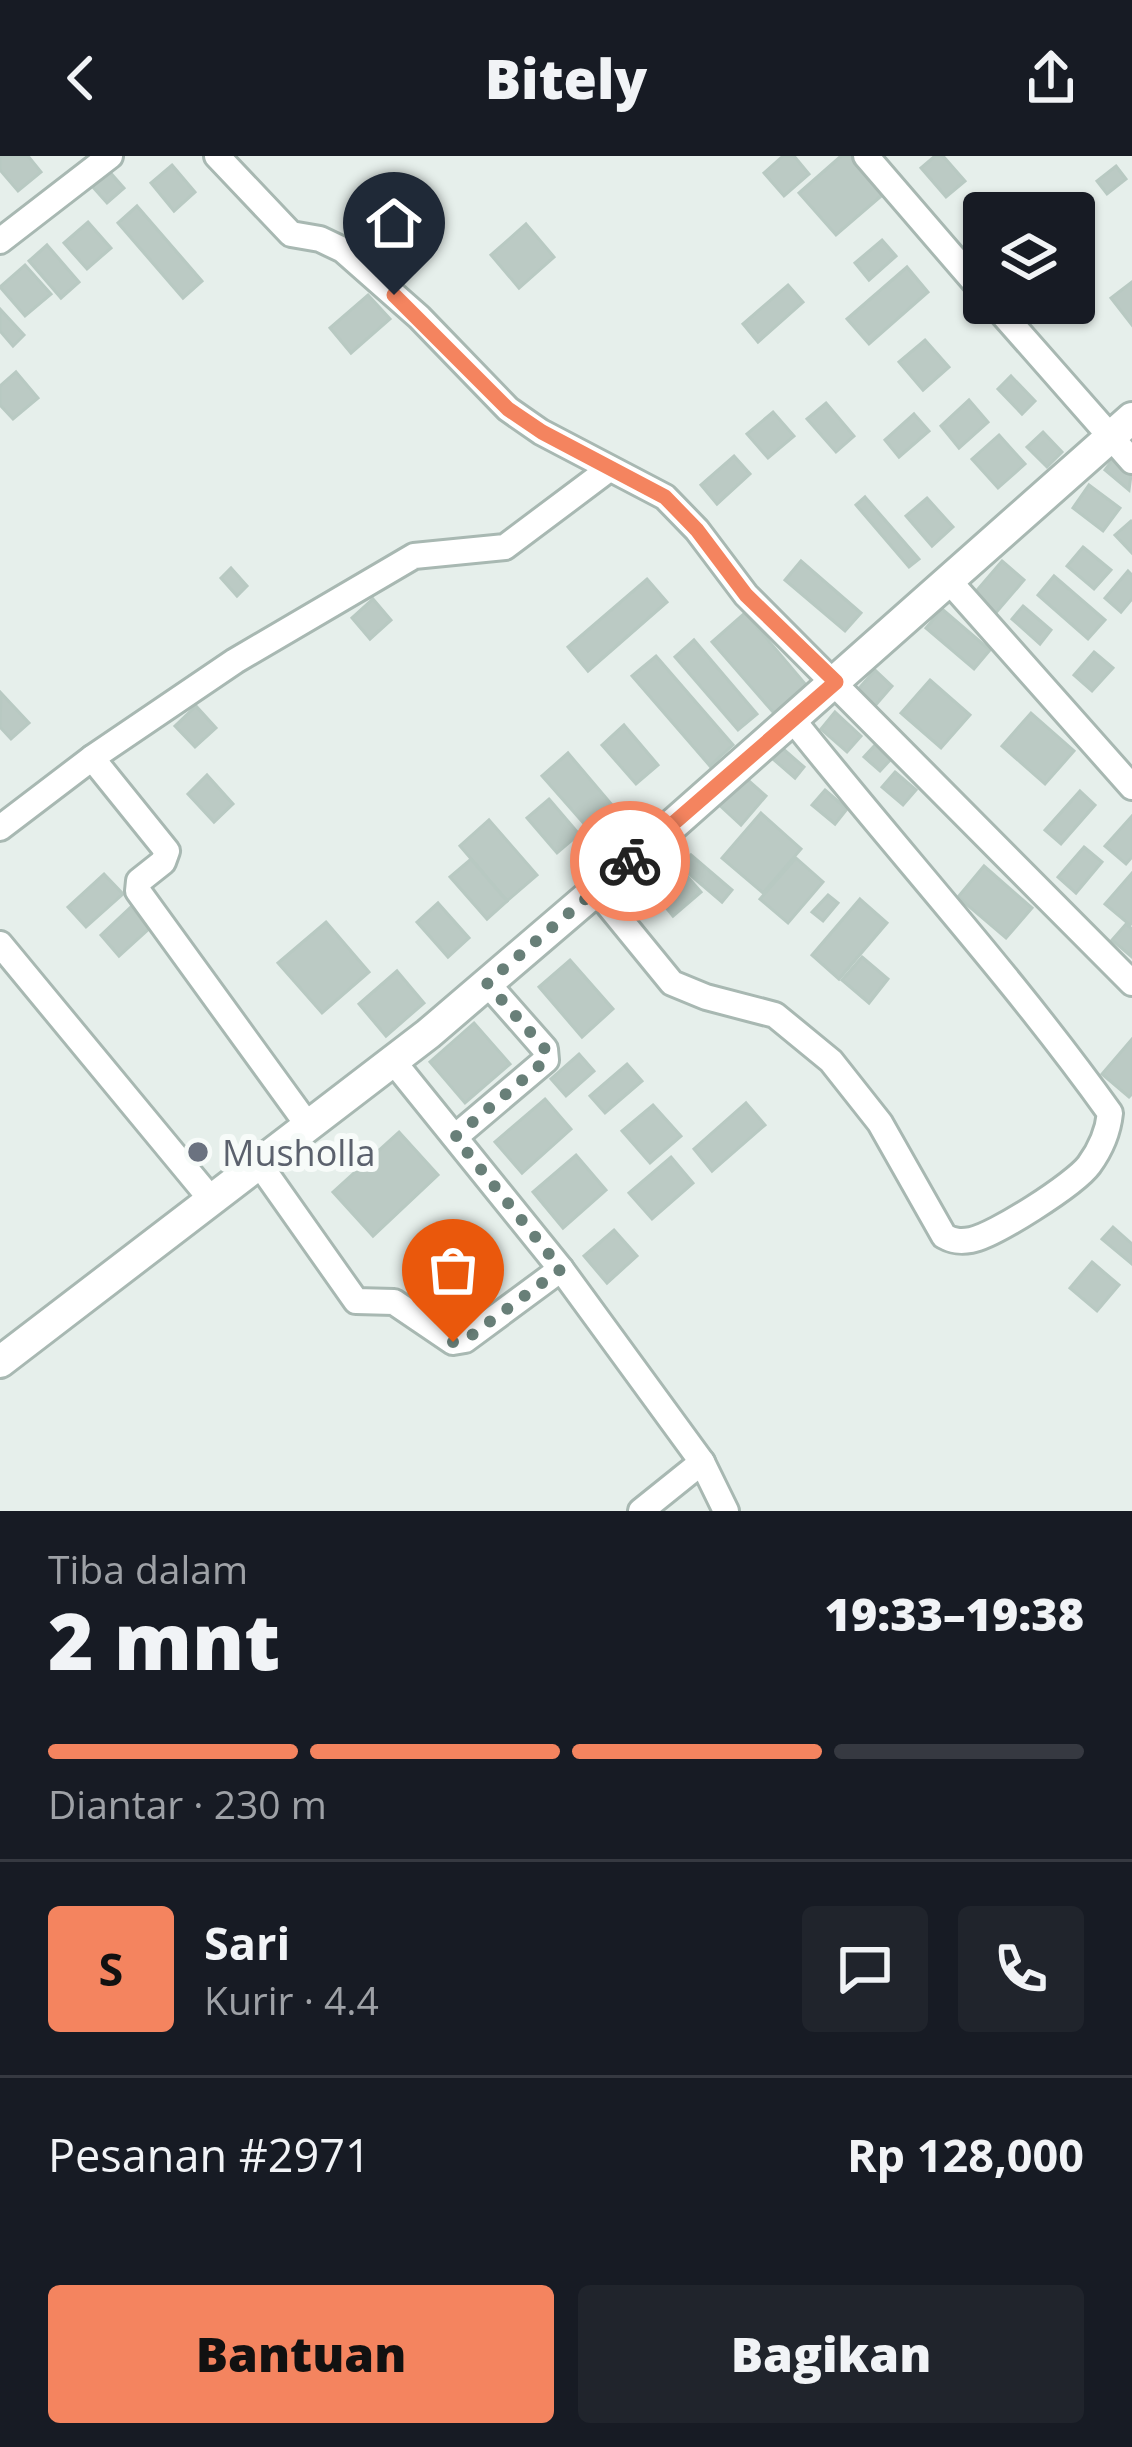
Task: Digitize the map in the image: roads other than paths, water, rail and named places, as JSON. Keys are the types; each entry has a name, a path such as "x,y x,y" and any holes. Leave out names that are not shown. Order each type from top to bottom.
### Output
{"street":[{"path":"0,242 110,156"},
{"path":"218,156 291,235 332,243 358,263 419,317 508,409 665,497 697,530 746,595 1132,983"},
{"path":"866,156 963,269"},
{"path":"0,1362 393,1061 950,582 1125,440 1013,324"},
{"path":"0,828 92,758 235,662 414,556 506,547 609,469"},
{"path":"950,582 1132,787"},
{"path":"596,890 672,983 775,1015 831,1061 880,1123 944,1236 954,1241 978,1239 1012,1222 1087,1169 1108,1128 1110,1113 1046,1023 793,720"},
{"path":"92,758 167,850 163,862 139,880 138,891 307,1124"},
{"path":"0,945 210,1198"},
{"path":"455,1137 546,1060 545,1049 487,983"},
{"path":"393,1061 561,1269 702,1462 726,1511"},
{"path":"260,1165 356,1301 394,1301 453,1342 465,1340 561,1269"},
{"path":"641,1511 702,1462"}],"place":[{"name":"Musholla","path":"198,1152"}]}
